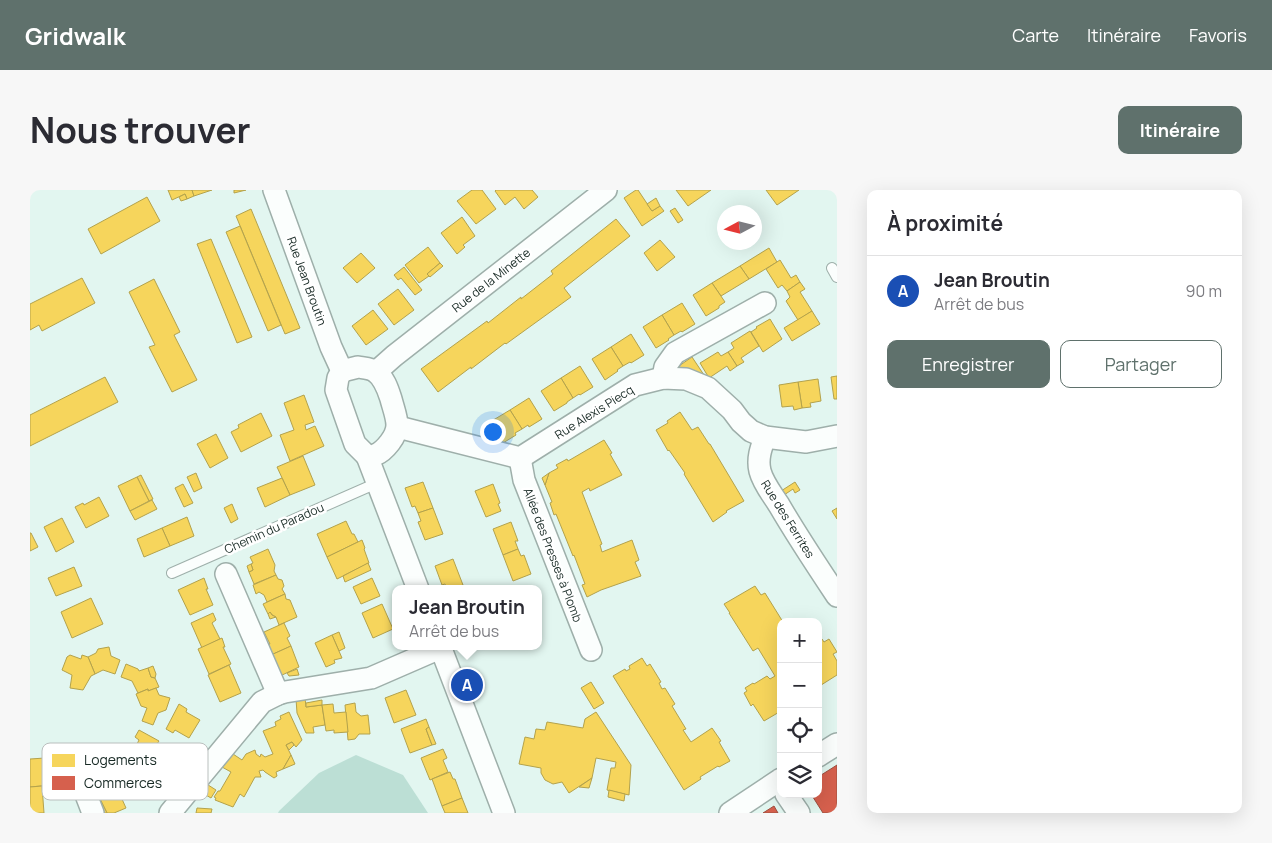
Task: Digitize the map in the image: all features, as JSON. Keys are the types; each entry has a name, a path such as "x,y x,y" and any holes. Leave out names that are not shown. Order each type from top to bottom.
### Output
{"street":[{"name":"Rue Jean Broutin","path":"274,190 331,347 342,371"},
{"name":"Rue de la Minette","path":"376,372 606,190"},
{"path":"663,378 665,367 675,354 765,303"},
{"path":"367,456 376,454 386,447 398,427 388,388 376,372 371,369 358,367 342,371 338,378 336,390 355,444 367,456 416,585"},
{"name":"Rue Alexis Piecq","path":"520,458 635,385 663,378 686,379 708,388 732,410 750,431 765,437 806,442 837,436"},
{"path":"398,427 520,458"},
{"name":"Rue des Ferrites","path":"765,437 759,462 763,478 783,513 837,596"},
{"name":"Allée des Presses à Plomb","path":"520,458 524,480 591,650"},
{"path":"226,574 278,694"},
{"path":"208,767 262,702 278,694 371,678 433,650"},
{"path":"441,650 504,813"},
{"path":"822,753 837,744"},
{"path":"730,813 777,787"},
{"path":"789,798 799,813"},
{"path":"88,800 93,813"},
{"path":"170,813 181,800"}],"lane":[{"path":"832,268 837,277"},
{"name":"Chemin du Paradou","path":"172,573 376,483"}],"green space":[{"path":"356,755 403,775 428,813 278,813 319,773"}],"building: Logements":[{"path":"168,190 192,190 194,196 187,199 185,194 172,200"},
{"path":"192,190 212,190 194,196"},
{"path":"234,190 246,190 234,193"},
{"path":"472,190 482,190 496,209 476,224 457,201"},
{"path":"496,190 532,190 538,197 524,209 515,197 505,205"},
{"path":"638,190 652,211 660,206 664,211 642,226 624,198"},
{"path":"676,190 711,190 688,206"},
{"path":"766,190 799,190 777,205"},
{"path":"185,194 187,199 181,201 179,197"},
{"path":"147,197 160,221 101,254 88,229"},
{"path":"656,198 660,206 652,211 647,204"},
{"path":"675,208 683,220 678,223 670,211"},
{"path":"251,209 300,328 285,334 236,216"},
{"path":"462,217 475,236 463,245 465,247 457,254 441,233"},
{"path":"616,219 630,236 564,288 571,297 438,392 421,369 487,321 488,323 521,297 521,299 553,274 551,271"},
{"path":"240,226 281,325 268,331 226,232"},
{"path":"211,239 252,337 237,343 197,244"},
{"path":"660,240 675,257 657,271 644,253"},
{"path":"428,247 440,263 427,274 429,276 419,283 405,265"},
{"path":"769,248 777,262 749,279 740,266"},
{"path":"361,253 375,268 357,283 343,268"},
{"path":"780,260 791,278 796,275 800,282 787,291 782,285 778,288 766,269"},
{"path":"440,263 443,266 430,277 427,274"},
{"path":"740,266 749,279 721,296 712,283"},
{"path":"404,267 422,290 415,295 401,278 398,280 394,275"},
{"path":"82,278 95,303 42,331 39,325 30,330 30,304"},
{"path":"154,279 180,332 174,335 197,380 172,392 149,347 155,345 129,292"},
{"path":"800,282 805,289 800,292 812,311 798,320 786,301 790,297 787,291"},
{"path":"712,283 725,302 706,316 693,295"},
{"path":"398,289 414,310 394,325 378,304"},
{"path":"682,303 695,324 674,335 662,315"},
{"path":"373,310 388,329 366,345 352,326"},
{"path":"812,311 820,324 792,341 784,328"},
{"path":"662,315 674,335 656,348 643,327"},
{"path":"770,319 782,339 763,352 751,332"},
{"path":"750,331 759,346 741,358 744,362 737,366 728,352 734,348 731,343"},
{"path":"631,334 644,355 623,366 611,347"},
{"path":"611,347 623,366 605,380 592,359"},
{"path":"718,352 721,356 728,352 737,366 730,371 727,366 709,378 700,363"},
{"path":"692,357 704,375 676,368"},
{"path":"580,366 593,387 573,398 561,378"},
{"path":"837,376 837,399 834,399 831,377"},
{"path":"105,377 118,402 30,446 30,415"},
{"path":"561,378 573,398 554,411 541,391"},
{"path":"818,379 821,401 810,403 811,407 802,408 798,382"},
{"path":"798,382 802,408 794,410 793,406 782,407 779,385"},
{"path":"304,395 314,422 305,425 306,430 315,426 324,446 290,461 280,435 294,430 284,403"},
{"path":"529,398 542,419 522,429 510,410"},
{"path":"510,410 522,429 503,443 490,422"},
{"path":"680,412 692,430 698,427 744,501 726,511 713,522 685,473 668,451 656,430 668,423 667,421"},
{"path":"261,413 272,436 241,452 231,432 239,428 238,425"},
{"path":"216,434 228,458 210,468 197,444"},
{"path":"604,440 622,475 590,491 589,488 582,492 602,544 600,545 602,552 632,540 639,560 635,562 641,576 587,597 582,585 585,584 556,514 554,515 550,503 552,502 545,485 549,473 558,468 556,465 567,459 568,461"},
{"path":"303,456 315,485 290,495 277,467"},
{"path":"196,473 202,488 194,492 187,477"},
{"path":"549,473 545,485 542,478"},
{"path":"141,475 153,499 149,501 137,477"},
{"path":"137,477 149,501 130,511 118,486"},
{"path":"282,478 290,495 265,507 257,488"},
{"path":"423,482 433,508 418,513 415,506 412,507 405,488"},
{"path":"795,482 800,490 795,493 793,489 784,495 781,491"},
{"path":"183,484 193,503 184,507 175,488"},
{"path":"493,484 501,511 486,517 475,491"},
{"path":"99,497 109,516 86,528 75,507 83,503 84,505"},
{"path":"152,500 157,509 135,520 130,511"},
{"path":"232,504 238,519 231,523 224,508"},
{"path":"433,508 443,534 425,540 418,522 421,521 418,513"},
{"path":"837,508 837,519 832,511"},
{"path":"187,517 194,536 170,546 162,528"},
{"path":"62,518 74,542 56,552 44,527"},
{"path":"346,521 358,542 327,557 317,534"},
{"path":"511,522 518,541 515,541 518,549 503,555 493,529"},
{"path":"162,528 170,546 144,557 137,539"},
{"path":"30,533 38,547 30,551"},
{"path":"362,540 369,563 337,579 327,557"},
{"path":"268,549 275,565 274,571 276,575 254,584 249,572 253,570 251,564 253,563 250,557"},
{"path":"518,549 521,556 524,555 531,574 513,581 503,555"},
{"path":"453,559 463,585 442,585 435,566"},
{"path":"368,563 371,570 345,582 343,576"},
{"path":"251,564 253,570 249,572 247,566"},
{"path":"74,567 82,586 56,596 48,578"},
{"path":"276,575 278,579 282,580 284,586 282,589 285,594 267,602 264,595 259,592 256,594 253,585"},
{"path":"204,578 208,589 206,589 213,605 190,615 178,590"},
{"path":"372,578 380,596 361,604 353,587"},
{"path":"755,586 761,595 765,593 781,618 777,618 777,713 764,721 753,704 751,706 744,693 747,691 745,688 767,676 770,679 775,676 758,648 753,651 724,604"},
{"path":"285,594 286,599 290,600 297,617 279,625 276,617 270,612 268,614 263,604"},
{"path":"91,598 103,624 72,638 61,612"},
{"path":"382,604 392,629 373,638 362,613"},
{"path":"270,612 276,617 270,619 268,614"},
{"path":"213,613 216,620 212,623 220,639 202,648 191,623"},
{"path":"284,623 290,636 287,638 291,646 271,655 267,645 270,644 264,632"},
{"path":"339,632 345,648 339,651 332,635"},
{"path":"332,635 342,658 334,660 335,663 326,667 315,643"},
{"path":"222,638 225,647 223,647 231,664 209,674 198,649"},
{"path":"822,639 824,642 829,639 837,652 833,654 837,661 837,675 822,684"},
{"path":"291,646 299,667 280,676 271,655"},
{"path":"109,647 111,656 120,660 115,674 103,670 95,674 88,657 96,653 98,649"},
{"path":"70,655 81,659 82,655 88,657 95,674 91,676 83,690 70,688 72,675 62,670 67,657"},
{"path":"642,658 647,666 650,664 661,682 659,683 662,689 665,688 675,704 672,706 686,729 683,730 691,742 712,728 721,741 719,742 730,761 700,777 701,779 684,790 613,676 625,669 626,671 630,669 629,666"},
{"path":"126,664 139,671 148,668 151,677 155,678 159,687 138,693 132,681 121,677"},
{"path":"229,665 241,693 220,702 208,675"},
{"path":"153,666 156,674 155,678 151,677 148,668"},
{"path":"297,669 299,675 289,676 287,673"},
{"path":"591,682 604,703 594,709 581,688"},
{"path":"156,688 159,695 170,698 166,710 158,713 153,725 142,721 147,708 141,706 136,694"},
{"path":"406,690 416,715 394,723 385,698"},
{"path":"305,698 306,707 322,705 325,725 313,727 314,733 306,733 297,713 296,699"},
{"path":"322,700 322,705 306,707 306,703"},
{"path":"355,703 356,712 361,716 368,715 370,734 359,734 355,739 348,740 345,705"},
{"path":"179,704 187,709 186,712 200,720 189,738 175,730 173,733 166,729"},
{"path":"333,704 334,713 346,712 348,732 334,733 334,730 326,731 322,705"},
{"path":"289,712 302,740 296,747 292,742 286,745 291,755 283,769 276,772 277,776 274,778 263,770 259,771 261,777 255,777 244,797 240,794 233,807 215,800 216,798 214,797 220,791 231,772 222,767 230,752 242,760 246,754 255,750 256,754 260,757 261,754 265,757 273,754 263,731 276,726 275,722 281,719 280,716"},
{"path":"596,712 631,765 629,795 607,790 611,768 615,768 616,762 596,758 592,778 569,793 562,782 553,784 545,780 541,773 541,768 519,764 525,737 534,739 536,729 545,730 547,722 583,728 585,719"},
{"path":"426,719 429,727 426,729 432,745 410,753 401,729"},
{"path":"429,727 436,744 432,745 426,729"},
{"path":"139,730 159,741 158,743 138,743 139,740 135,737"},
{"path":"292,742 294,745 289,750 286,745"},
{"path":"443,749 447,758 443,760 448,772 430,780 421,758"},
{"path":"291,755 295,764 283,769"},
{"path":"42,758 42,786 30,787 30,759"},
{"path":"450,772 453,779 455,779 462,798 442,806 432,779"},
{"path":"592,778 589,788 579,787"},
{"path":"208,785 216,790 211,798 208,796"},
{"path":"42,786 44,813 30,813 30,787"},
{"path":"609,790 625,794 624,801 608,797"},
{"path":"462,798 468,813 445,813 442,806"},
{"path":"97,800 100,800 107,813 102,813"},
{"path":"100,800 122,800 126,808 114,813 107,813"},
{"path":"197,808 212,809 211,813 196,813"}],"building: Commerces":[{"path":"837,765 837,813 823,813 814,798 822,798 822,774"},
{"path":"774,806 778,813 763,813"}],"place":[{"name":"Jean Broutin","path":"467,685"}]}
